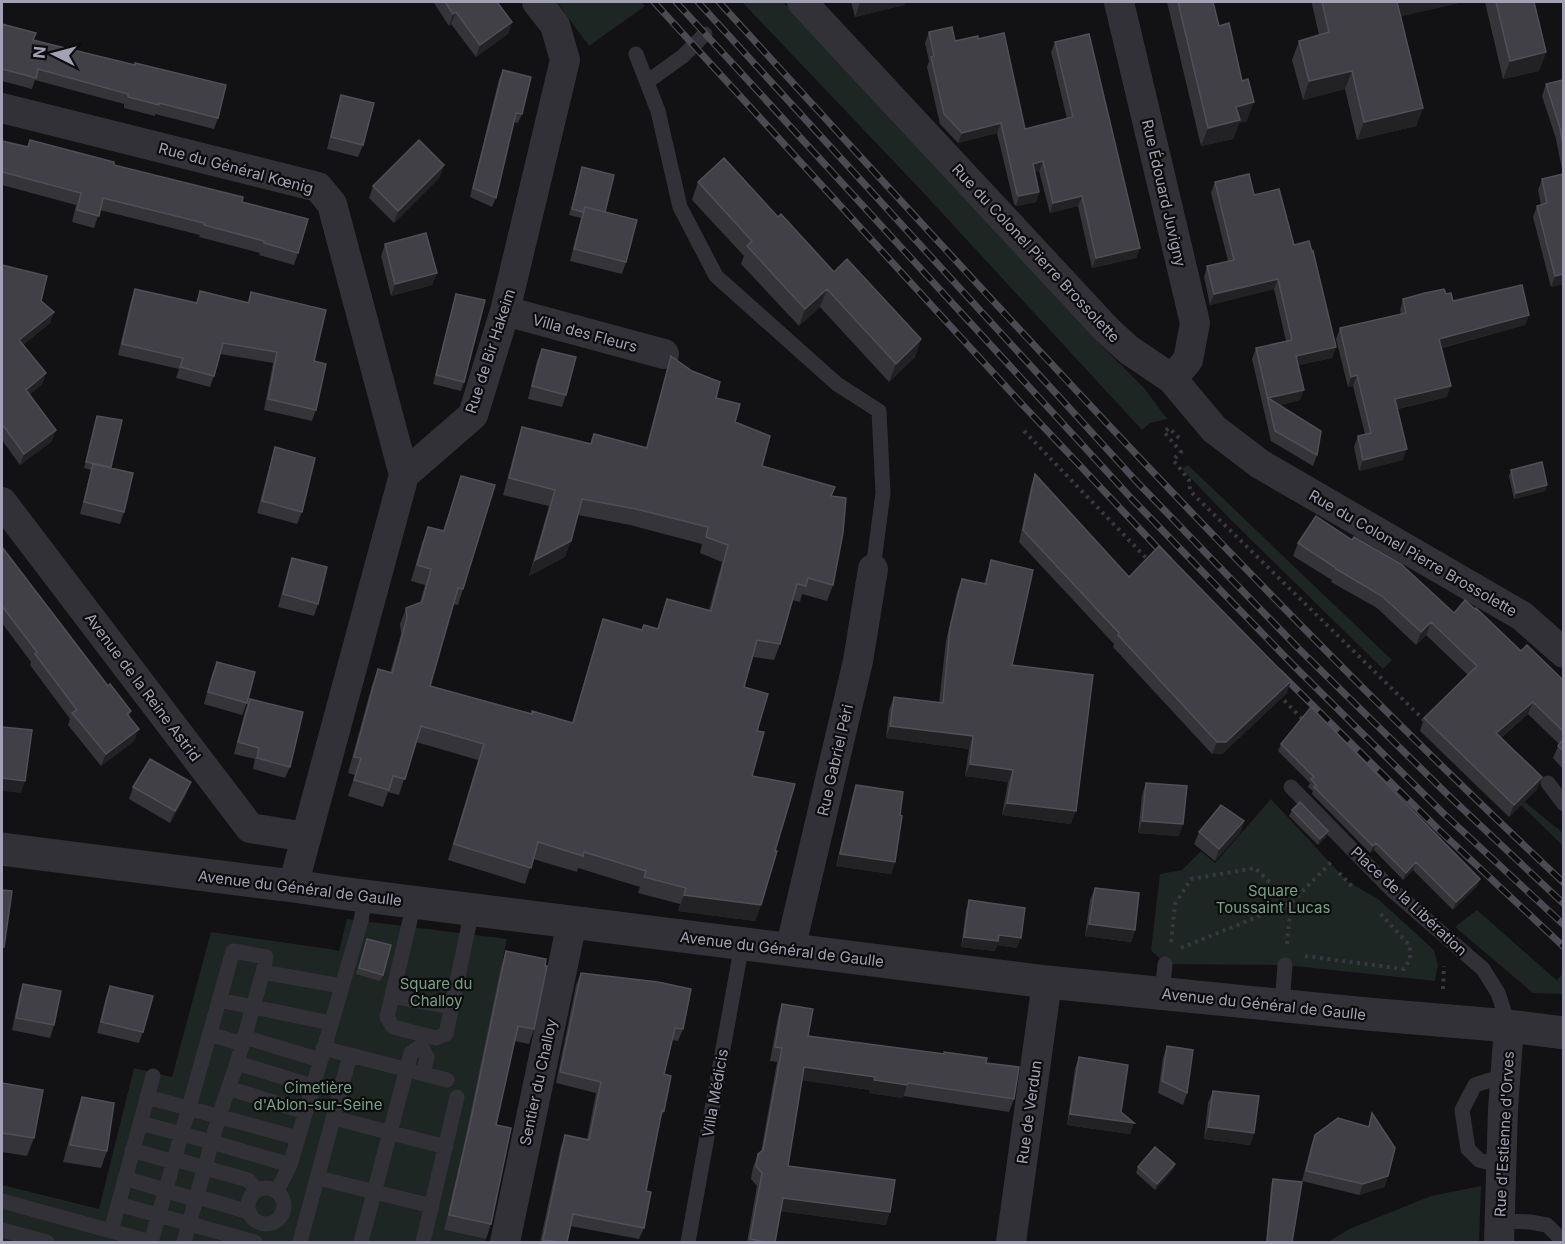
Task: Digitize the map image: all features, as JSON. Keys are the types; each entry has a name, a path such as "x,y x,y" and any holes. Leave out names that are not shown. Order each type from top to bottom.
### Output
{"street":[{"name":"Rue de Bir Hakeim","path":"404,475 473,416 505,311 565,60 555,26 537,2"},
{"name":"Rue du Colonel Pierre Brossolette","path":"802,2 1107,330 1129,350 1172,379 1214,429 1260,464 1522,616 1563,653"},
{"name":"Rue Édouard Juvigny","path":"1119,2 1195,323 1188,360 1172,379"},
{"name":"Rue du Général Kœnig","path":"2,108 318,187 332,204 404,475"},
{"name":"Villa des Fleurs","path":"505,311 664,354"},
{"path":"293,886 404,475"},
{"name":"Avenue de la Reine Astrid","path":"2,502 250,828 306,837"},
{"name":"Rue Gabriel Péri","path":"790,950 858,661 873,569"},
{"name":"Avenue du Général de Gaulle","path":"2,849 1047,982 1166,970 1282,1006 1509,1026 1563,1033"},
{"name":"Sentier du Challoy","path":"505,1242 572,922"},
{"name":"Rue de Verdun","path":"1011,1242 1047,982"},
{"name":"Rue d'Estienne d'Orves","path":"1499,1232 1509,1026"}],"lane":[{"path":"647,82 683,56 705,34"},
{"path":"636,54 658,111 680,207 716,276 837,384 879,411 883,493 873,569"},
{"path":"1548,783 1563,804"},
{"name":"Place de la Libération","path":"1292,787 1392,890 1483,969 1498,993 1509,1026"},
{"path":"277,1191 290,1165 361,921 365,896"},
{"path":"414,903 387,1017 393,1027 422,1040 446,1034 472,910"},
{"name":"Villa Médicis","path":"688,1242 742,944"},
{"path":"2,1201 39,1211 103,1234 151,1242 233,951 266,957 264,972 219,1116 184,1242"},
{"path":"1282,1006 1286,959"},
{"path":"264,972 341,986"},
{"path":"392,996 452,1007"},
{"path":"219,1000 331,1023"},
{"path":"210,1034 322,1054 351,1055 447,1080"},
{"path":"362,1242 406,1069 411,1053 422,1040"},
{"path":"422,1040 427,1057 423,1073"},
{"path":"300,1242 351,1055"},
{"path":"237,1063 312,1086"},
{"path":"1502,1166 1479,1160 1468,1149 1462,1110 1475,1085 1506,1075"},
{"path":"103,1234 118,1204 153,1076"},
{"path":"228,1088 305,1112"},
{"path":"147,1097 298,1138"},
{"path":"423,1242 457,1097"},
{"path":"334,1118 446,1147"},
{"path":"140,1123 290,1165"},
{"path":"132,1150 205,1167 248,1180 257,1190"},
{"path":"125,1178 249,1212"},
{"path":"318,1178 432,1206"},
{"path":"266,1188 277,1191 284,1201 283,1214 274,1223 256,1222 249,1212 249,1200 257,1190 266,1188"},
{"path":"118,1204 255,1242"},
{"path":"31,1240 39,1211"},
{"path":"1499,1232 1530,1222 1547,1225 1563,1242"},
{"path":"2,1230 31,1240 47,1242"}],"path":[{"path":"1183,443 1169,428 1164,432 1181,452 1173,460 1189,480 1190,491 1433,729"},
{"path":"1024,431 1157,569"},
{"path":"1273,689 1306,724"},
{"path":"1166,970 1291,903 1331,863"},
{"path":"1166,970 1175,904 1191,879 1255,868 1291,903"},
{"path":"1338,871 1360,893"},
{"path":"1291,903 1286,959 1404,969 1410,959 1410,946 1375,907"},
{"path":"1443,985 1444,963"}],"green space":[{"path":"557,2 641,2 645,6 589,46"},
{"path":"742,2 783,2 1102,346 1145,389 1167,419 1150,423 1142,430 919,188"},
{"path":"1188,465 1392,660 1383,669 1182,469"},
{"name":"Square Toussaint Lucas","path":"1271,799 1347,881 1378,899 1434,950 1438,965 1435,981 1285,965 1165,964 1151,950 1160,874 1182,870 1201,851 1215,863"},
{"path":"1525,802 1563,833 1563,846 1521,805"},
{"path":"1477,910 1562,985 1557,980 1563,973 1563,994 1533,993 1455,927"},
{"name":"Cimetière d'Ablon-sur-Seine","path":"347,919 507,939 444,1230 486,1239 485,1242 2,1242 2,1185 99,1209 134,1068 172,1077 211,932 339,951"},
{"path":"1481,1186 1479,1242 1328,1242 1349,1229 1431,1196"}],"building":[{"path":"445,2 497,2 512,22 480,45 456,12 453,14"},
{"path":"1178,2 1213,2 1219,26 1229,23 1242,81 1248,79 1254,102 1236,107 1240,120 1208,128"},
{"path":"1322,2 1397,2 1423,108 1364,122 1352,71 1309,81 1299,41 1329,32"},
{"path":"1496,2 1534,2 1546,52 1510,61"},
{"path":"2,24 36,33 33,40 226,85 218,118 128,97 128,94 38,69 36,78 2,69"},
{"path":"952,27 955,41 1004,33 1025,129 1073,117 1055,42 1089,34 1140,248 1096,258 1082,196 1053,203 1043,161 1033,164 1039,192 1019,196 1001,123 962,133 944,114 931,57 934,56 929,32"},
{"path":"503,70 531,77 522,114 516,113 496,198 473,188"},
{"path":"1563,80 1563,145 1546,84"},
{"path":"341,95 374,103 363,145 331,137"},
{"path":"30,140 114,162 114,165 243,197 242,202 308,219 298,253 204,225 204,223 103,198 99,216 77,210 81,193 2,172 2,141 28,147"},
{"path":"419,140 444,165 398,211 373,186"},
{"path":"724,158 778,217 781,214 834,272 847,259 921,339 896,364 827,289 805,309 747,246 752,241 698,182"},
{"path":"582,167 614,175 605,212 585,207 583,212 572,209"},
{"path":"1249,174 1254,195 1279,189 1294,245 1309,241 1313,251 1336,347 1296,356 1304,390 1268,398 1321,431 1317,455 1275,431 1256,348 1292,340 1278,279 1214,294 1207,266 1234,260 1215,182"},
{"path":"1563,174 1563,274 1555,276 1537,206 1547,203 1542,179"},
{"path":"585,207 637,220 626,262 574,249"},
{"path":"426,233 437,273 395,284 385,244"},
{"path":"2,265 47,276 41,301 54,312 19,340 46,373 26,390 56,430 24,454 2,424"},
{"path":"1522,285 1529,315 1439,339 1451,386 1395,399 1407,449 1363,460 1358,436 1371,433 1357,375 1351,377 1340,328 1406,313 1403,299 1425,293 1444,289 1446,294 1451,293 1453,301"},
{"path":"135,289 197,303 200,291 249,303 251,292 326,310 314,361 326,364 316,410 268,399 277,352 223,343 214,376 180,367 183,358 122,344"},
{"path":"456,294 485,300 464,382 436,375"},
{"path":"542,349 576,357 566,395 532,386"},
{"path":"671,356 692,371 720,382 716,398 740,404 735,422 770,436 762,466 835,487 831,496 846,498 843,533 833,585 808,578 806,586 797,584 780,644 757,640 744,687 768,694 757,731 764,732 752,776 795,784 761,905 684,895 686,888 644,877 646,871 584,852 583,856 538,842 531,868 454,844 484,744 421,726 405,779 393,776 389,790 354,780 361,758 354,757 378,669 392,673 407,618 406,608 422,602 431,569 417,565 428,527 444,531 461,476 495,485 463,589 458,588 430,686 573,723 603,619 642,630 644,625 658,629 667,599 711,611 728,545 706,537 708,527 636,509 582,499 571,541 535,560 555,490 509,478 522,427 591,444 594,434 647,448"},
{"path":"97,416 122,420 111,467 86,462"},
{"path":"275,447 315,458 302,512 262,501"},
{"path":"1542,462 1547,485 1516,493 1511,470"},
{"path":"93,464 133,473 124,512 84,502"},
{"path":"1035,474 1129,577 1159,546 1291,681 1226,742 1217,742 1023,530"},
{"path":"1316,516 1352,540 1354,537 1401,564 1454,613 1465,600 1521,651 1527,645 1563,680 1563,731 1533,702 1496,733 1542,777 1514,805 1424,718 1477,666 1431,622 1421,632 1382,596 1298,543"},
{"path":"2,547 108,686 110,684 131,711 127,714 139,729 106,754 72,713 77,710 2,606"},
{"path":"292,558 327,567 318,604 283,594"},
{"path":"991,560 1033,570 1012,665 1093,675 1076,811 1007,803 1013,770 970,764 973,736 890,726 894,697 943,703 950,628 962,579 986,584"},
{"path":"217,662 255,672 247,703 208,692"},
{"path":"250,699 303,712 290,767 257,758 259,748 238,742"},
{"path":"1311,707 1480,879 1456,902 1416,862 1406,873 1376,843 1373,846 1314,787 1316,785 1311,779 1314,777 1281,744"},
{"path":"2,727 32,730 25,781 2,778"},
{"path":"1563,739 1563,751 1558,746"},
{"path":"150,759 191,782 175,811 133,787"},
{"path":"1146,783 1187,786 1183,824 1142,821"},
{"path":"856,785 903,792 895,862 840,854"},
{"path":"1300,802 1328,831 1320,839 1292,810"},
{"path":"1221,805 1244,821 1219,849 1199,832"},
{"path":"1095,888 1139,893 1135,930 1089,924"},
{"path":"2,890 12,891 4,947 2,947"},
{"path":"969,900 1025,908 1021,938 999,935 998,941 964,937"},
{"path":"367,939 391,945 383,975 359,968"},
{"path":"506,951 546,959 545,966 547,966 534,1029 518,1026 496,1125 511,1128 491,1224 449,1215"},
{"path":"581,973 658,982 691,989 683,1029 675,1028 664,1074 671,1076 646,1191 651,1192 644,1228 573,1214 567,1242 559,1242 543,1240 565,1135 589,1140 601,1082 560,1072"},
{"path":"23,984 61,991 54,1025 16,1018"},
{"path":"110,986 153,996 143,1032 101,1022"},
{"path":"782,1004 813,1009 808,1036 987,1058 986,1063 1019,1067 1014,1099 874,1080 875,1077 804,1067 788,1166 895,1180 890,1212 783,1198 775,1242 750,1239 762,1173 756,1166 758,1154 763,1150 782,1048 775,1047"},
{"path":"1167,1046 1193,1050 1187,1093 1162,1081"},
{"path":"1079,1057 1128,1065 1121,1112 1134,1123 1070,1114"},
{"path":"2,1083 43,1090 34,1138 2,1133"},
{"path":"1213,1091 1259,1096 1254,1133 1208,1127"},
{"path":"82,1097 114,1103 107,1151 70,1145"},
{"path":"1372,1113 1395,1148 1388,1176 1363,1184 1306,1171 1315,1135 1338,1118 1369,1127"},
{"path":"1155,1147 1175,1164 1157,1184 1138,1167"},
{"path":"1273,1179 1302,1182 1292,1242 1267,1242"}],"railway":[{"path":"654,2 1019,401 1169,560"},
{"path":"676,2 1132,499 1294,666 1444,814 1564,925"},
{"path":"698,2 1137,482 1298,648 1449,796 1564,904"},
{"path":"719,2 1028,339 1238,561 1453,777 1564,883"},
{"path":"1279,672 1440,831 1564,947"}],"park label":[{"name":"Square du Challoy","path":"436,992"}]}
